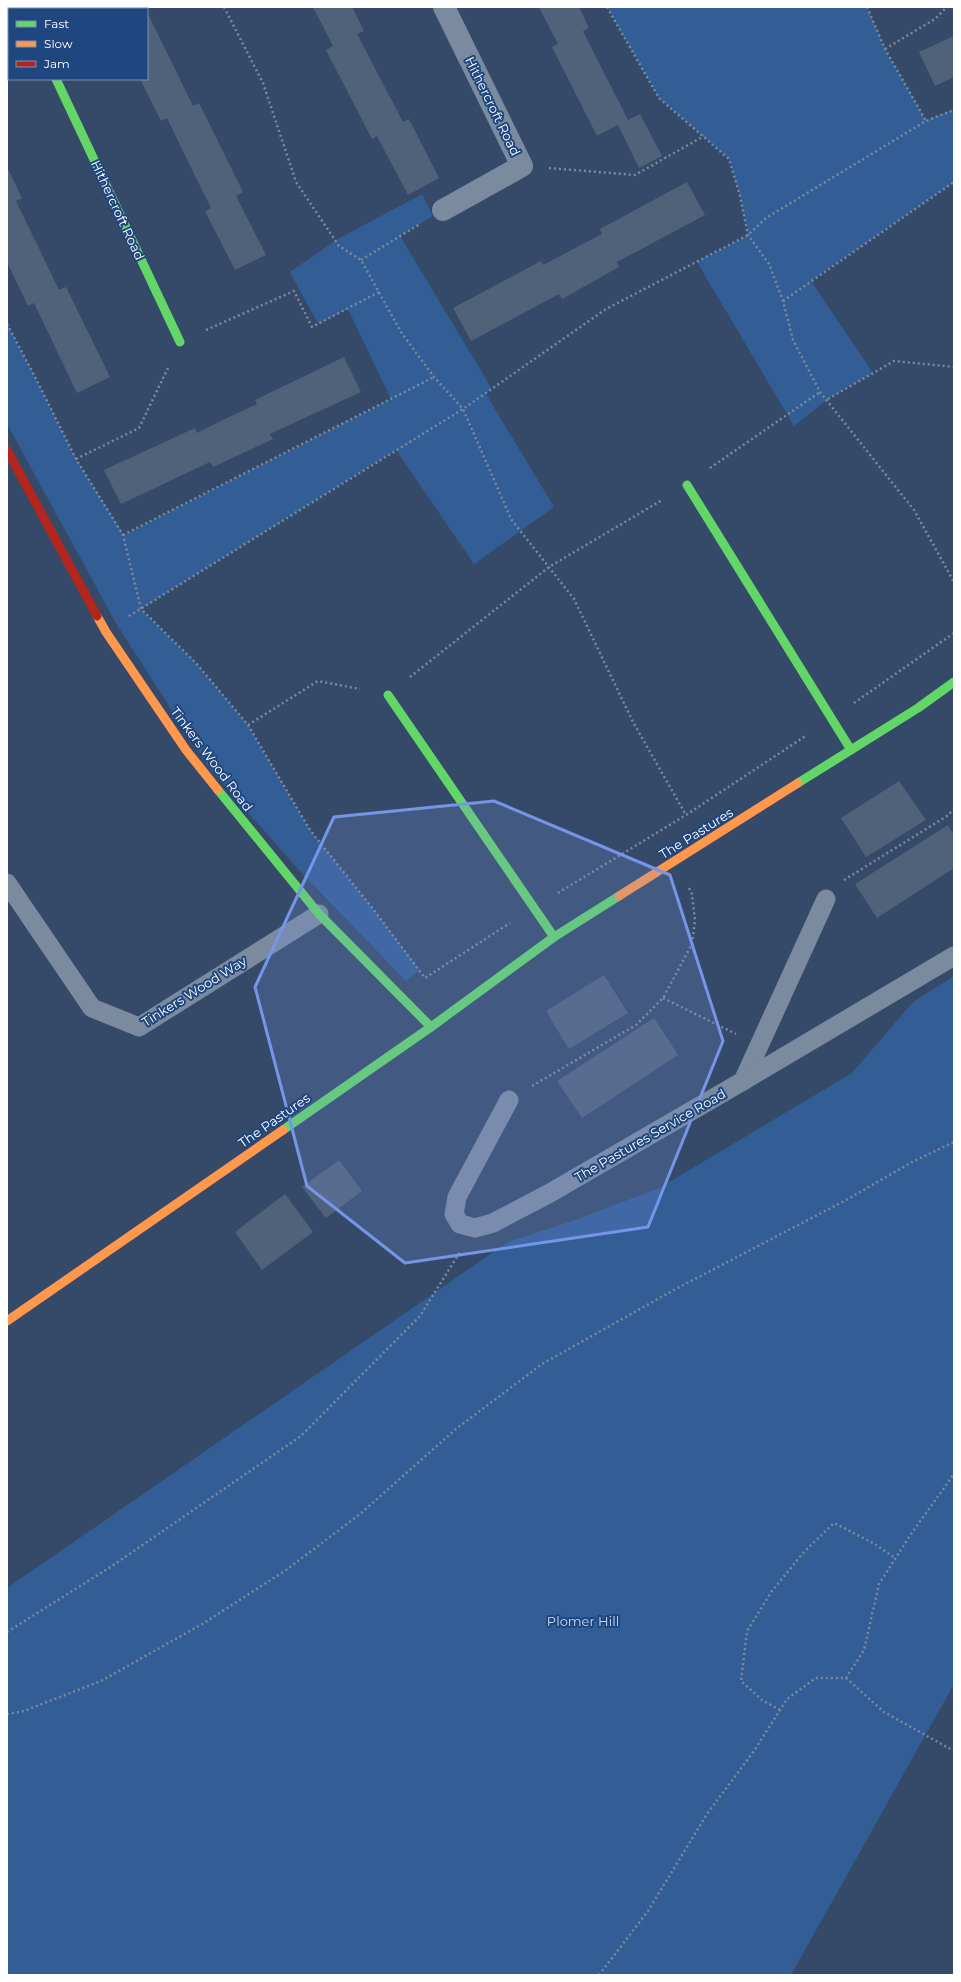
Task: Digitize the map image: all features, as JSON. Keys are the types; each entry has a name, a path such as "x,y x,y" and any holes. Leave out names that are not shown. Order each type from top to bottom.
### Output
{"street":[{"name":"Hithercroft Road","path":"443,210 522,166 444,7"},
{"name":"Hithercroft Road","path":"56,80 180,342"},
{"name":"Tinkers Wood Road","path":"7,450 106,632 186,750 319,914 431,1027"},
{"path":"687,485 851,750"},
{"name":"The Pastures","path":"9,1315 431,1027 554,937 918,708 954,682"},
{"path":"388,695 554,937"}],"lane":[{"name":"Tinkers Wood Way","path":"7,883 92,1008 139,1027 319,914"},
{"path":"743,1081 826,899"},
{"name":"The Pastures Service Road","path":"475,1228 493,1223 550,1193 954,956"},
{"path":"475,1228 460,1224 454,1214 457,1197 509,1100"}],"path":[{"path":"224,7 263,83 296,182 339,246 360,260 401,332 434,377 463,409 511,519 574,599 633,722 686,815"},
{"path":"607,7 659,98 729,159 740,196 748,235 769,264 783,301 794,340 820,392 828,399 914,510 954,582"},
{"path":"867,7 885,49 926,121"},
{"path":"885,49 935,19 947,7"},
{"path":"106,632 141,608 463,409 606,309 748,235 766,218 926,121 954,110"},
{"path":"522,166 635,175 704,136"},
{"path":"783,301 954,182"},
{"path":"360,260 443,210"},
{"path":"76,459 139,428 180,342 294,291 312,327 379,292"},
{"path":"7,324 34,374 76,459 124,535 141,608 196,663 248,725 310,830 373,909 425,978 533,908 686,815 832,718 954,633"},
{"path":"828,399 894,361 954,367"},
{"path":"124,535 434,377"},
{"path":"248,725 318,681 388,695 549,567 687,485 820,392"},
{"path":"826,899 838,883 936,824 954,810"},
{"path":"509,1100 636,1025 663,998 692,944 695,920 692,894 677,860"},
{"path":"663,998 760,1045"},
{"path":"7,1714 24,1711 101,1680 204,1623 286,1570 359,1515 456,1429 542,1364 672,1291 848,1199 912,1162 954,1142"},
{"path":"7,1632 112,1566 301,1436 420,1316 475,1228"},
{"path":"846,1678 864,1650 879,1584 910,1534 954,1474"},
{"path":"780,1710 762,1700 741,1681 747,1630 772,1591 804,1552 834,1523 873,1543 895,1558"},
{"path":"599,1975 648,1911 707,1814 754,1751 787,1699 816,1678 846,1678 884,1712 954,1751"}],"highlighted area":[{"path":"494,801 670,875 723,1041 648,1227 405,1263 307,1186 255,987 334,817"}],"green space":[{"path":"607,7 867,7 885,49 926,120 954,109 954,182 811,281 873,373 828,399 794,426 697,262 748,235 740,196 729,159 659,98"},
{"path":"422,194 433,216 400,236 492,389 486,394 554,507 474,564 396,450 141,609 196,663 248,725 310,830 420,970 406,981 296,867 210,769 117,625 7,424 7,324 76,459 124,535 391,399 348,309 318,324 290,272 336,240"},
{"name":"Plomer Hill","path":"954,976 954,1684 791,1975 7,1975 7,1588 508,1242 578,1219 659,1188 852,1073 913,1002"}],"building":[{"path":"313,7 352,7 364,31 357,34 403,122 409,119 439,178 408,195 377,136 372,139 326,50 333,46"},
{"path":"539,7 579,7 589,28 583,31 628,120 640,114 662,156 639,168 618,125 597,136 552,47 558,44"},
{"path":"148,16 193,106 199,103 243,192 236,196 266,255 235,270 205,211 211,208 167,118 161,121 140,80 148,80"},
{"path":"954,36 954,77 935,86 919,52"},
{"path":"7,167 22,198 16,201 59,290 66,287 110,377 77,393 34,303 28,306 7,262"},
{"path":"687,182 705,215 617,262 619,267 562,299 559,294 471,341 453,308 541,261 543,265 602,234 600,229"},
{"path":"344,357 361,392 270,434 273,439 213,467 210,462 121,504 104,470 195,428 197,433 257,404 255,400"},
{"path":"899,781 926,820 866,857 841,818"},
{"path":"948,825 954,835 954,868 877,918 855,884"},
{"path":"604,975 628,1013 569,1049 546,1011"},
{"path":"654,1018 678,1055 582,1118 557,1081"},
{"path":"339,1160 362,1191 326,1218 302,1187"},
{"path":"285,1194 313,1232 262,1270 235,1232"}],"traffic: fast":[{"path":"56,80 180,342"},
{"path":"687,485 851,750"},
{"path":"798,783 918,708 954,682"},
{"path":"388,695 554,937"},
{"path":"218,790 319,914 431,1027"},
{"path":"283,1130 431,1027 554,937 619,896"}],"traffic: slow":[{"path":"97,616 106,632 186,750 218,790"},
{"path":"619,896 798,783"},
{"path":"7,1321 283,1130"}],"traffic: jam":[{"path":"7,450 97,616"}]}
